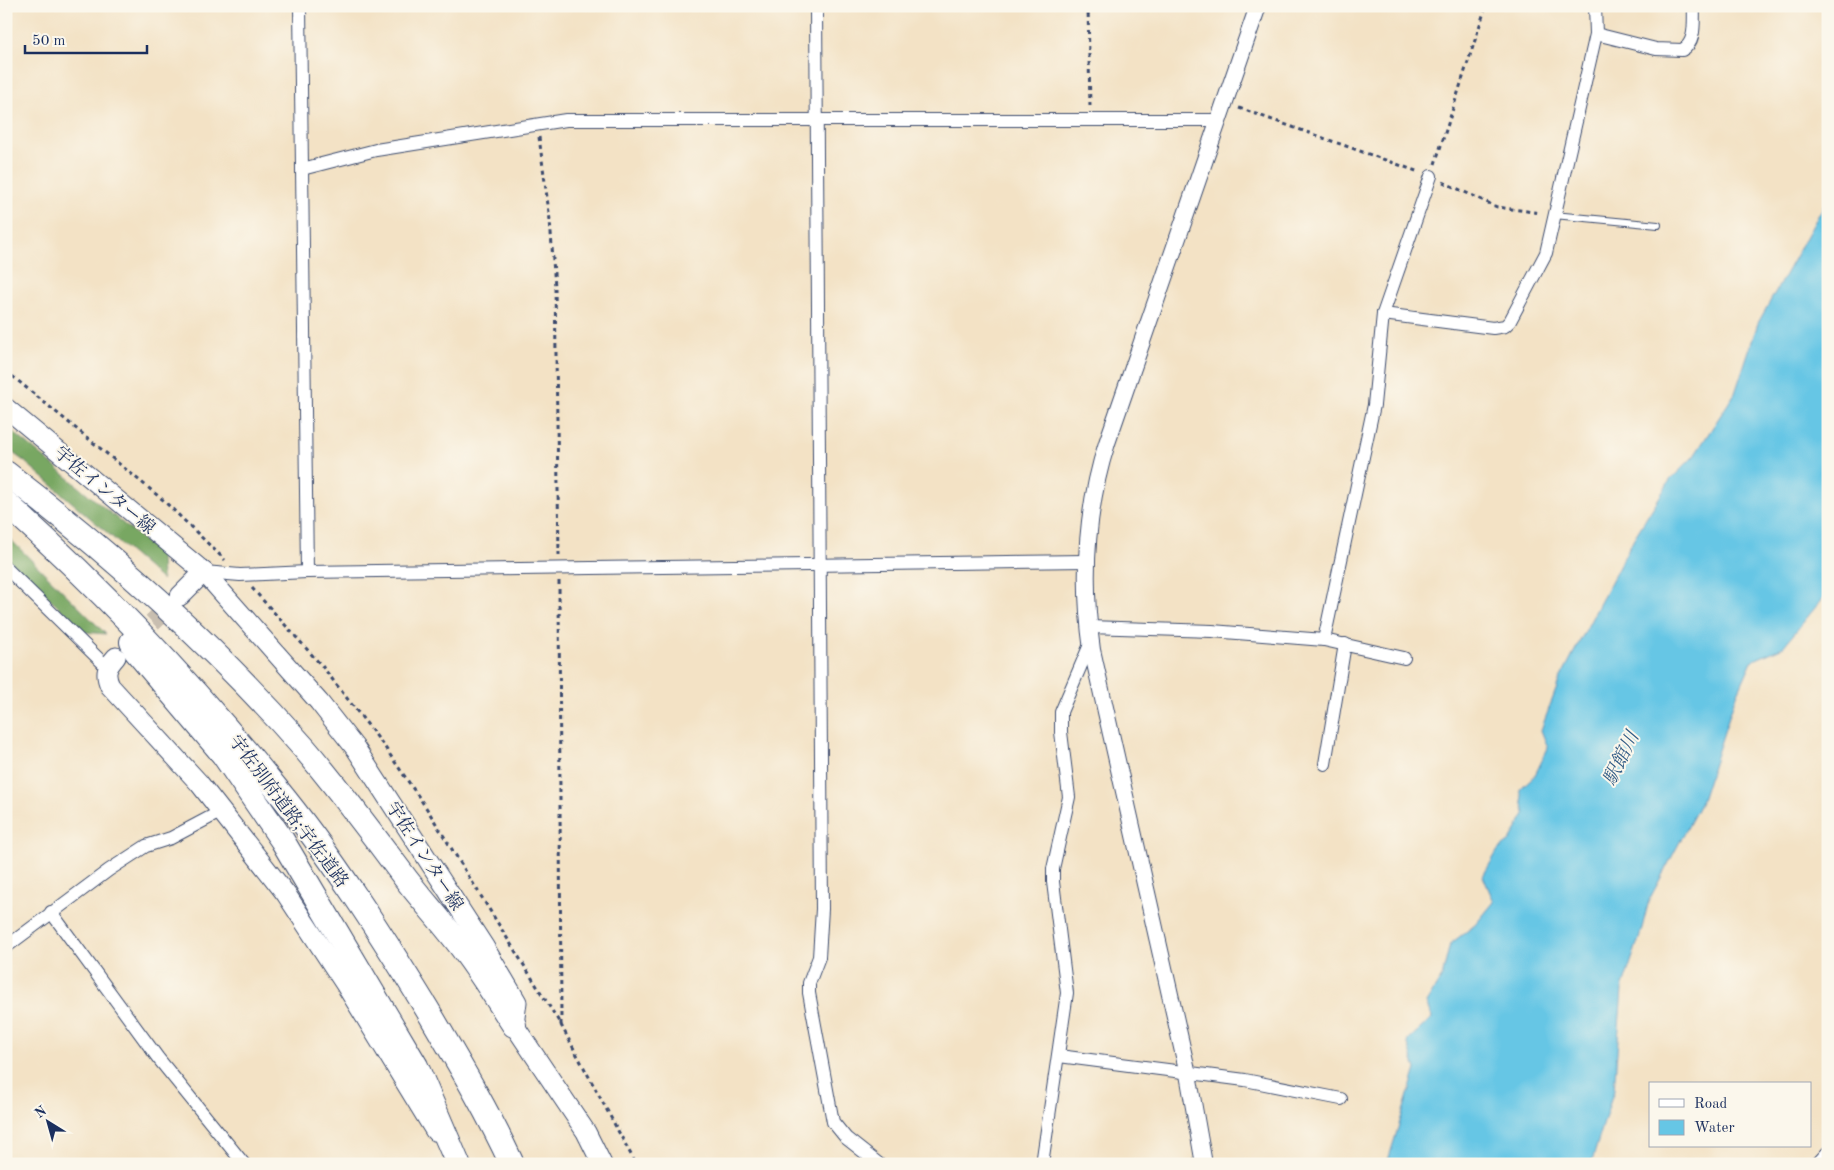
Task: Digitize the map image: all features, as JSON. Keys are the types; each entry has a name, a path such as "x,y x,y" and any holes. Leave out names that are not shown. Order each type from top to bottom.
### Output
{"highway":[{"path":"6,473 110,555 214,652 264,704 304,748 370,829 407,880 467,955 514,1025"},
{"name":"宇佐別府道路;宇佐道路","path":"6,503 52,544 170,664 276,788 334,868 401,967 442,1034 496,1130 512,1164"},
{"path":"119,611 136,651 223,754 282,840 317,897 416,1066 456,1164"}],"main road":[{"name":"宇佐インター線","path":"6,408 204,572 287,664 356,750 417,841 517,1002 514,1025"},
{"path":"180,596 204,572"},
{"path":"112,662 106,678 110,686 199,783 286,894 345,984 456,1164"},
{"path":"514,1025 586,1132 602,1164"}],"street":[{"path":"300,6 307,572"},
{"path":"816,6 822,909 819,957 809,983 833,1122 846,1138 879,1164"},
{"path":"1204,1164 1188,1074 1090,634 1086,561 1089,519 1101,462 1258,6"},
{"path":"1384,314 1493,328 1506,326 1544,259 1596,34 1596,6"},
{"path":"1596,34 1656,49 1682,50 1690,44 1692,37 1694,6"},
{"path":"302,169 376,150 546,122 1218,120"},
{"path":"1324,640 1374,405 1384,314 1431,176"},
{"path":"204,572 240,576 307,572 1086,561"},
{"path":"6,568 112,662"},
{"path":"1090,634 1212,631 1324,640 1404,658"},
{"path":"1042,1164 1067,994 1054,896 1054,869 1069,787 1061,732 1061,712 1090,634"},
{"path":"1325,764 1345,644"},
{"path":"6,947 51,912 146,846 171,838 220,812"},
{"path":"51,912 158,1058 244,1164"},
{"path":"1059,1056 1279,1085 1341,1099"},
{"path":"1817,1164 1828,1152"}],"lane":[{"path":"1554,215 1658,225"}],"path":[{"path":"1088,6 1090,120"},
{"path":"1431,176 1486,6"},
{"path":"1224,103 1431,176 1497,207 1554,215"}],"green space":[{"path":"6,426 161,555 162,580 24,461 6,448"},
{"path":"6,535 106,634 84,632 6,557"}],"water":[{"name":"駅館川","path":"1828,198 1828,592 1783,647 1752,661 1733,704 1702,800 1649,900 1641,932 1622,989 1614,1090 1591,1164 1387,1164 1416,1069 1407,1041 1432,1018 1426,1003 1442,977 1450,944 1475,925 1494,902 1483,876 1498,850 1510,841 1525,814 1520,789 1535,775 1548,748 1541,730 1560,679 1634,538 1670,480 1694,456 1735,393 1758,323"}],"tunnel":[{"path":"132,642 177,599"}]}
